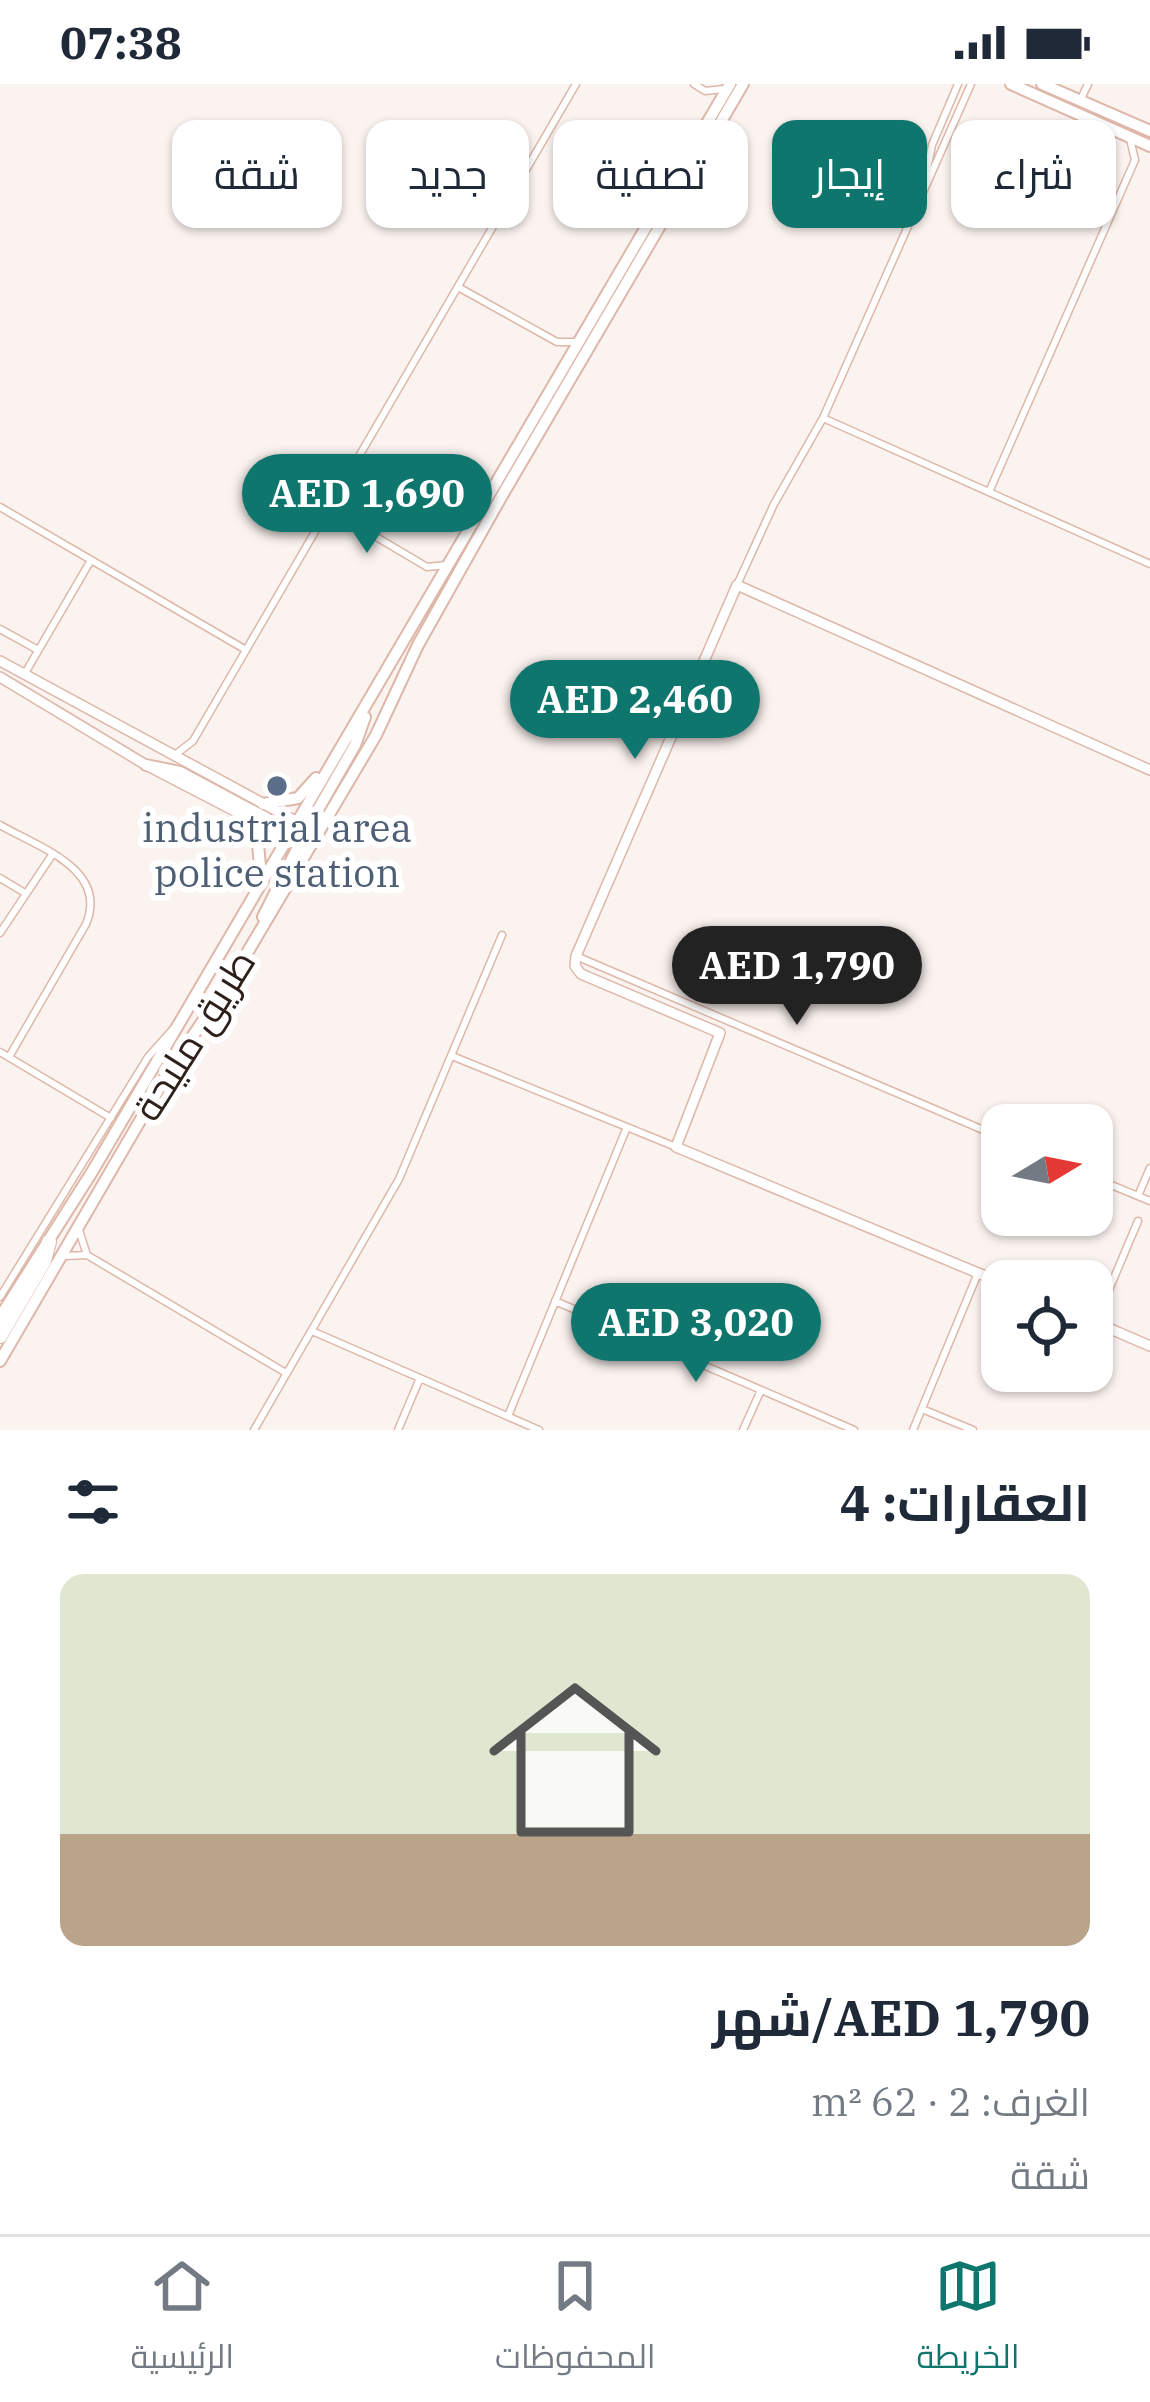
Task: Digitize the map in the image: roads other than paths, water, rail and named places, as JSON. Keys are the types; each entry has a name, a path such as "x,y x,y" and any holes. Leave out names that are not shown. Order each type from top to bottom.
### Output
{"highway":[{"path":"0,1336 44,1262 49,1243"}],"main road":[{"name":"طريق مليحة","path":"722,120 743,84"},
{"path":"1011,84 1150,148"},
{"path":"1042,84 1150,131"},
{"name":"طريق مليحة","path":"709,120 729,86"},
{"name":"طريق مليحة","path":"0,1361 169,1071 261,927 334,759 646,228"},
{"name":"طريق مليحة","path":"0,1317 49,1243 260,885 303,836 384,722 418,645 660,228"},
{"path":"981,1275 676,1147 720,1033 581,974 576,956 737,585 1150,770"},
{"path":"0,661 263,804 303,836"},
{"path":"0,677 239,815 303,836"},
{"path":"303,836 355,745 368,703"},
{"path":"263,804 298,798 334,759"},
{"path":"146,765 180,772 303,836"},
{"path":"239,815 258,844 260,885"},
{"path":"1113,1330 1150,1346"}],"street":[{"path":"171,754 194,741 576,84"},
{"path":"694,84 705,91 714,112"},
{"path":"927,174 932,145 958,84"},
{"path":"927,181 971,84"},
{"path":"1080,100 1088,84"},
{"path":"705,91 729,86"},
{"path":"1128,136 1135,160"},
{"path":"989,492 1135,160 1150,148"},
{"path":"737,585 774,504 823,418 906,228"},
{"path":"458,287 557,342 581,341"},
{"path":"557,342 567,365"},
{"path":"823,418 1150,564"},
{"path":"0,507 246,650"},
{"path":"328,509 427,567 448,564"},
{"path":"24,675 91,560"},
{"path":"427,567 434,590"},
{"path":"0,629 38,650"},
{"path":"194,741 193,757 203,771"},
{"path":"0,825 82,875 91,910 9,1057"},
{"path":"0,933 52,855"},
{"path":"0,878 25,892"},
{"path":"254,1430 399,1179 502,935"},
{"path":"576,956 981,1129"},
{"path":"0,1297 152,1051 177,1026"},
{"path":"0,1052 111,1118"},
{"path":"452,1056 676,1147"},
{"path":"508,1416 627,1127"},
{"path":"1138,1196 1150,1168"},
{"path":"1113,1186 1150,1202"},
{"path":"1113,1278 1138,1221"},
{"path":"79,1227 87,1255"},
{"path":"60,1259 87,1255 286,1373"},
{"path":"913,1430 978,1274"},
{"path":"555,1301 854,1430"},
{"path":"312,1331 539,1430"},
{"path":"398,1430 420,1378"},
{"path":"743,1430 761,1390"},
{"path":"922,1409 973,1430"}],"place":[{"name":"industrial area police station","path":"277,786"}]}
